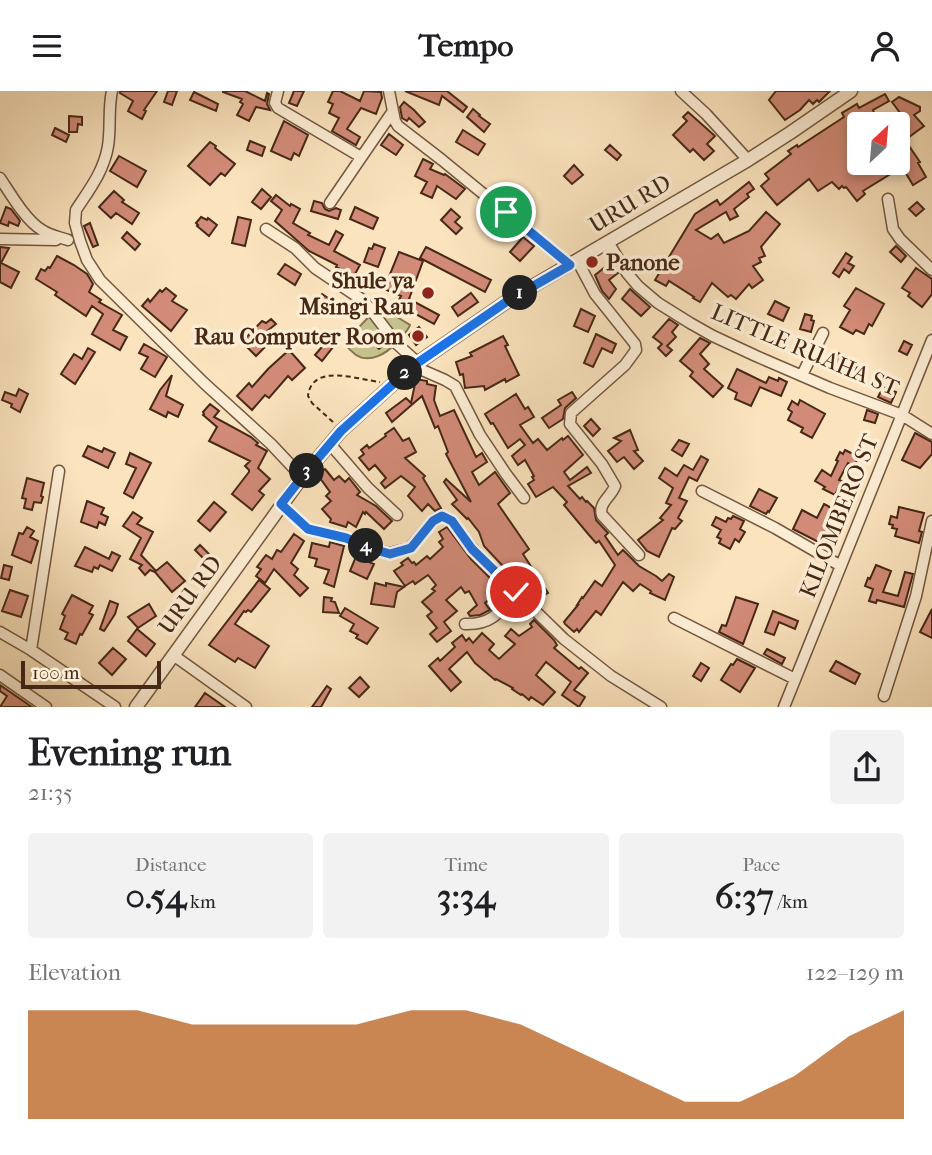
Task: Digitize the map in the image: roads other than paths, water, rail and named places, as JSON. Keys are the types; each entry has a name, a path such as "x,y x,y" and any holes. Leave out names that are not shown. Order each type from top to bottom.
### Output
{"street":[{"path":"112,91 106,156 74,216 87,260 100,280 302,477"},
{"path":"278,91 275,103 278,108 361,157"},
{"path":"389,91 398,126 573,263 636,346 630,360 571,413 569,418 572,428 602,464 615,486 601,505 602,515 639,555"},
{"path":"681,91 748,159"},
{"name":"URU RD","path":"136,707 302,477 341,431 415,364 509,300 790,133 846,92"},
{"path":"330,204 393,111"},
{"path":"0,178 37,227 68,240"},
{"path":"888,199 892,229 932,270"},
{"path":"266,229 295,248 315,268 364,301 415,364 455,386 480,435 524,498"},
{"path":"0,239 80,241"},
{"name":"LITTLE RUAHA ST","path":"608,242 638,286 658,303 713,336 830,388 902,415 932,434"},
{"path":"802,375 823,333"},
{"name":"KILOMBERO ST","path":"784,707 932,340"},
{"path":"330,444 368,488 397,515"},
{"path":"31,650 59,471"},
{"path":"702,491 775,528 841,566"},
{"path":"281,504 308,529 346,538 390,554 411,548 433,521 442,516 448,517 472,549 577,650 611,676 661,707"},
{"path":"884,696 916,596 932,521"},
{"path":"465,624 476,625 489,621 516,592"},
{"path":"674,618 795,679"},
{"path":"0,632 114,707"},
{"path":"173,655 246,707"},
{"path":"0,675 46,707"}],"place":[{"name":"Panone","path":"592,262"},
{"name":"Shule ya Msingi Rau","path":"428,293"},
{"name":"Rau Computer Room","path":"418,336"}]}
